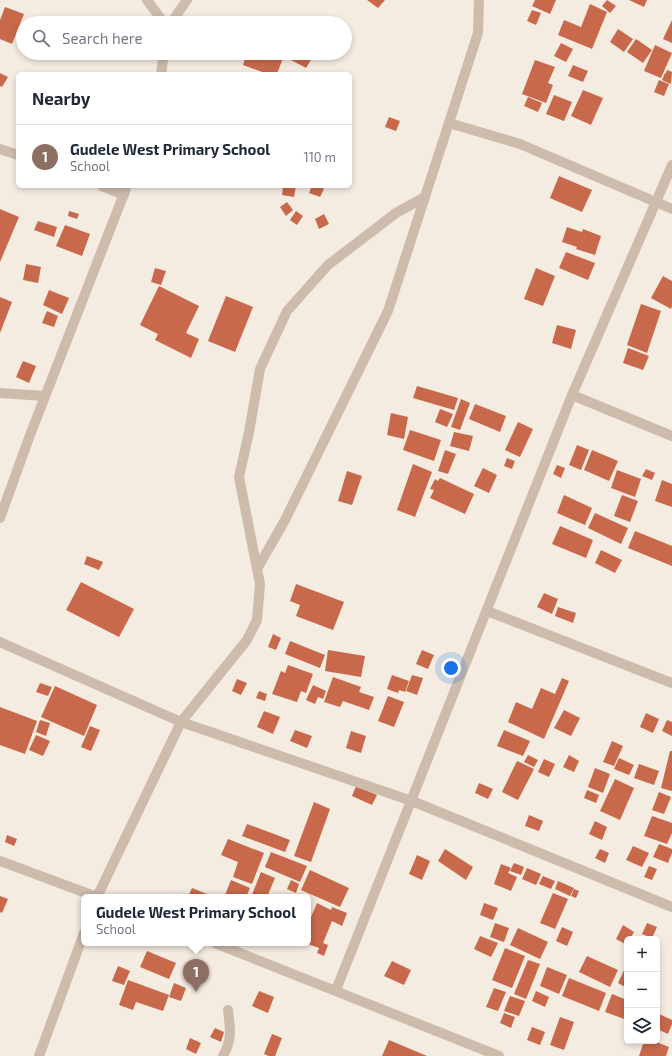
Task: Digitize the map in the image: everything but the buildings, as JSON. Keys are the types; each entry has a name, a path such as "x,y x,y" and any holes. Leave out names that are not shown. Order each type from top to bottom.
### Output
{"street":[{"path":"147,0 159,16"},
{"path":"176,16 187,0"},
{"path":"257,569 285,520 388,311 478,33 479,0"},
{"path":"161,72 163,60"},
{"path":"449,123 520,144 672,209"},
{"path":"0,149 16,154"},
{"path":"336,990 572,395 672,165"},
{"path":"0,518 45,396 126,191 112,188"},
{"path":"98,894 181,722 247,640 257,620 260,584 238,478 249,432 260,369 288,311 328,265 396,213 425,197"},
{"path":"0,393 45,396"},
{"path":"572,395 672,436"},
{"path":"487,611 672,683"},
{"path":"0,642 181,722 412,801 672,907"},
{"path":"0,861 89,894"},
{"path":"39,1056 81,941"},
{"path":"223,946 499,1056"},
{"path":"223,1056 229,1044 230,1033 228,1010"}],"place":[{"name":"Gudele West Primary School","path":"196,992"}]}
